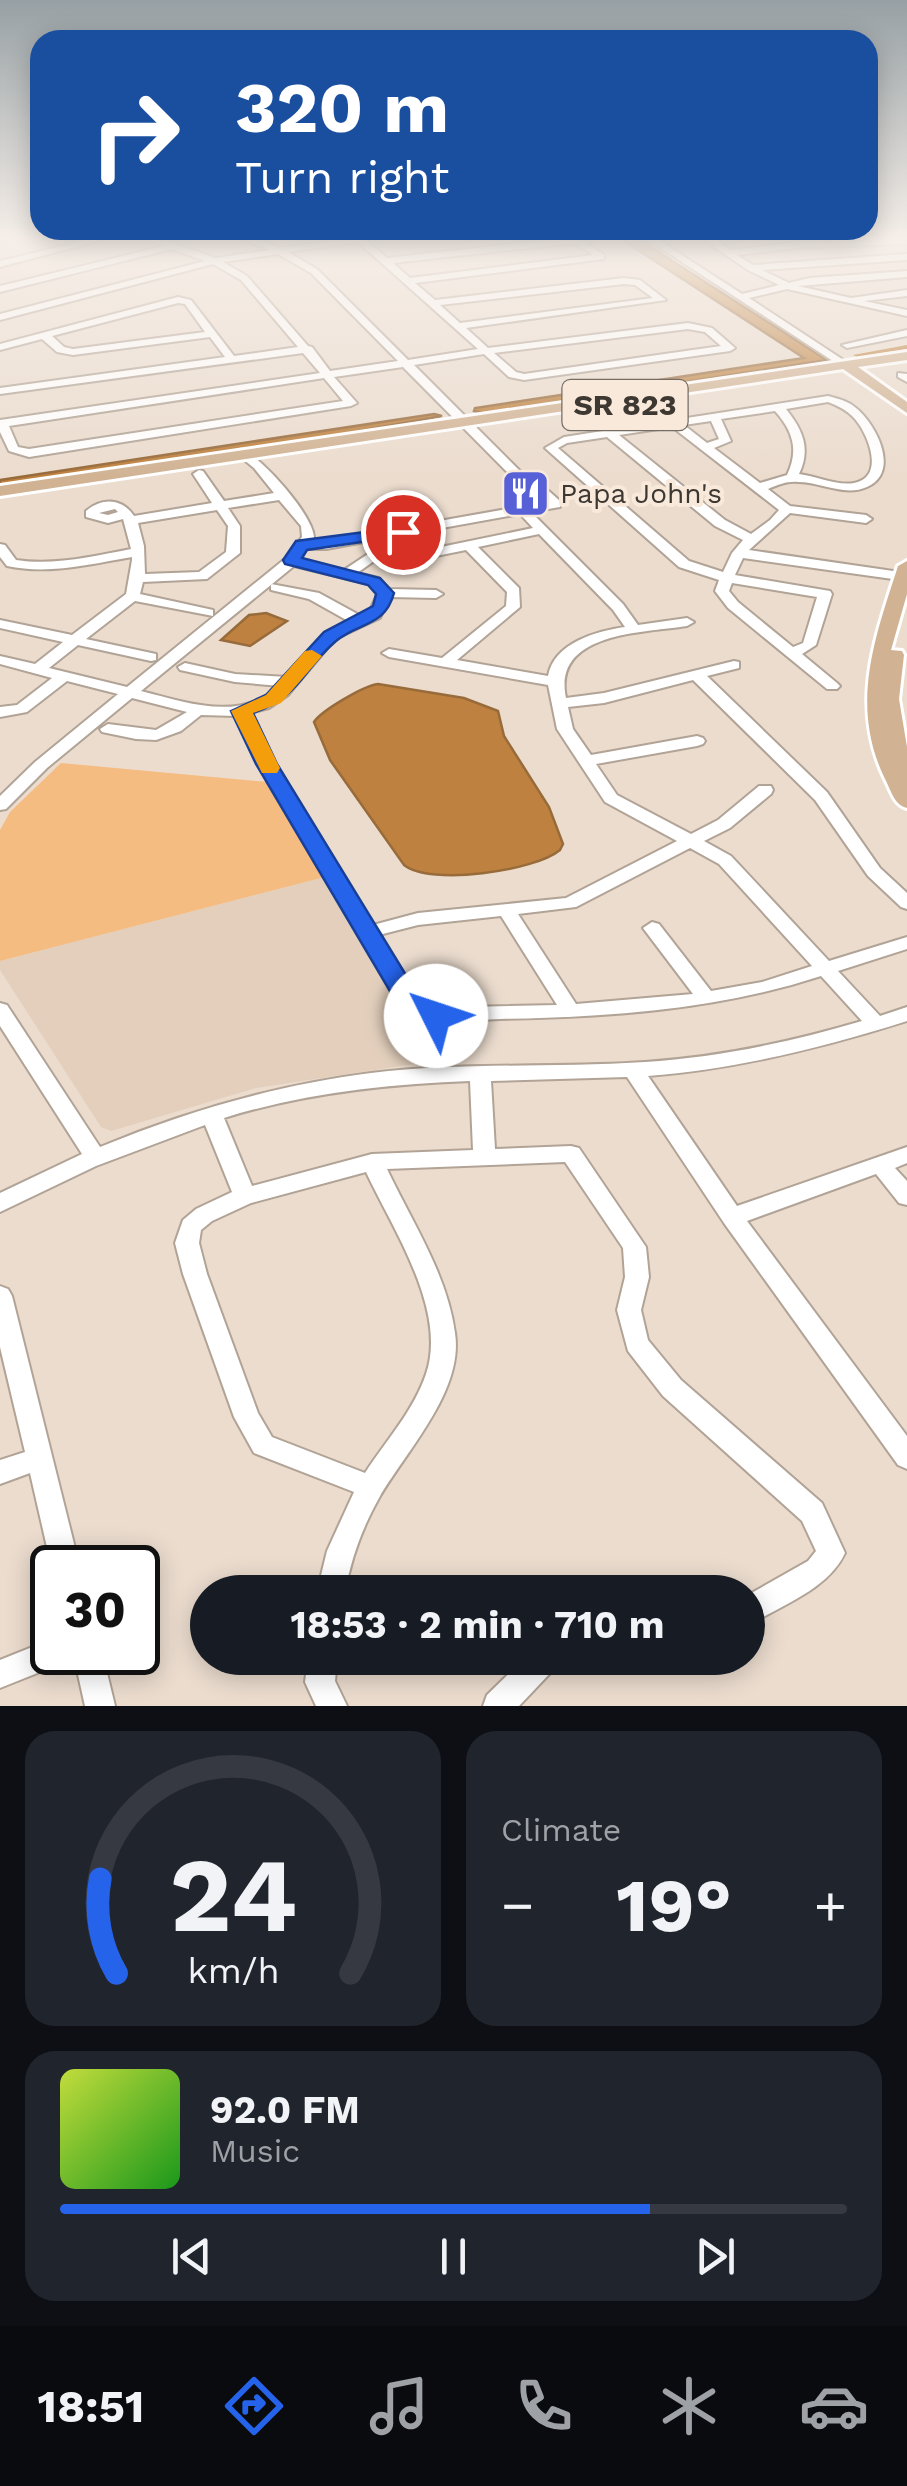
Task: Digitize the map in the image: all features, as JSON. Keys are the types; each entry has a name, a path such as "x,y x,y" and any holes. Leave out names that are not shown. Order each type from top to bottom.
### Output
{"main road":[{"name":"SR 823","path":"0,491 857,367 907,356"},
{"name":"SR 823","path":"857,367 906,373"},
{"path":"857,367 907,395"},
{"path":"857,367 907,409"},
{"name":"SR 823","path":"0,500 245,457"},
{"path":"900,769 874,724 873,684 906,573"},
{"path":"907,615 892,667 888,704 907,802"}],"street":[{"path":"0,347 114,317"},
{"path":"199,317 232,360"},
{"path":"280,317 308,349 329,376 351,403 21,453 13,448 1,424 329,376 486,351 700,327 730,348 524,377 513,375 486,351 449,317"},
{"path":"302,545 326,545 556,504 528,479 520,478 363,317"},
{"path":"459,326 532,317"},
{"path":"773,317 857,367"},
{"path":"846,345 907,333"},
{"path":"44,335 68,352 212,334"},
{"path":"0,391 308,349"},
{"path":"762,487 792,478 864,485 874,477 876,452 870,430 858,412 841,400 715,416 553,445 552,451 684,564 727,578 825,594 809,645 792,653"},
{"path":"778,407 791,421 802,445 800,464 792,478"},
{"path":"708,447 726,441 715,416"},
{"path":"674,423 786,509 866,520"},
{"path":"609,433 720,523 752,539"},
{"path":"0,805 41,765 291,560 308,537 308,526 274,497 244,464 245,457"},
{"path":"140,578 202,576 232,553 234,526 199,474"},
{"path":"38,669 132,596 140,578 128,518 274,497"},
{"path":"786,509 782,518 752,539 740,553 722,591 733,605 832,686"},
{"path":"525,513 618,607 634,630"},
{"path":"436,552 541,530"},
{"path":"348,573 389,544"},
{"path":"444,662 513,607 514,591 469,545"},
{"path":"0,548 12,563 31,566 137,552"},
{"path":"740,553 906,573"},
{"path":"291,560 374,581 386,593 436,594"},
{"path":"276,587 314,596 359,621"},
{"path":"0,660 210,713 241,711 274,699 330,636 375,615 386,593"},
{"path":"132,596 208,613"},
{"path":"688,622 587,640 562,660 555,682 564,729 611,798 725,860 876,1024"},
{"path":"0,624 151,658"},
{"path":"389,653 555,682"},
{"path":"560,703 604,698 734,665"},
{"path":"185,667 234,678 290,682"},
{"path":"696,674 821,796 874,872 907,903"},
{"path":"0,712 22,709 64,676"},
{"path":"108,729 148,738 164,735 198,710"},
{"path":"241,711 266,764 414,1009 422,1014 571,1011 706,998 764,988 907,944"},
{"path":"586,761 696,741"},
{"path":"369,932 418,919 570,904 724,824 765,790"},
{"path":"508,912 571,1011"},
{"path":"652,928 706,998"},
{"path":"0,1010 95,1157"},
{"path":"0,1203 95,1157 212,1116 309,1091 371,1080 633,1070 785,1050 907,1014"},
{"path":"633,1070 732,1217 907,1457"},
{"path":"480,1076 484,1156"},
{"path":"212,1116 245,1196"},
{"path":"371,1487 263,1444 248,1417 187,1243 192,1226 204,1215 245,1196 372,1162 572,1154 634,1247 637,1277 629,1310 637,1344 672,1388 812,1512 831,1553 818,1570 765,1600"},
{"path":"732,1217 907,1155"},
{"path":"333,1575 371,1487 403,1441 438,1377 445,1342 436,1298 372,1162"},
{"path":"880,1164 907,1196"},
{"path":"0,1296 60,1545"},
{"path":"0,1472 38,1458"},
{"path":"0,1674 30,1662"},
{"path":"93,1675 100,1706"},
{"path":"321,1675 320,1682 332,1706"},
{"path":"498,1706 528,1675"}],"shaded area":[{"path":"740,317 759,317 827,360 484,413 474,411 475,408 804,358"},
{"path":"434,414 442,416 254,450 0,488 0,480"},
{"path":"266,613 287,621 250,646 221,640 249,615"},
{"path":"378,684 464,698 498,711 504,736 549,807 563,844 560,850 529,864 482,873 436,874 404,865 330,760 314,722 343,700"},
{"path":"61,763 268,782 325,877 0,961 0,830 10,812"},
{"path":"325,877 434,1061 256,1088 111,1131 101,1127 0,970 0,961"}],"waterway":[{"path":"857,355 907,347"}],"slow traffic":[{"path":"269,768 241,711 274,699 312,656"}],"place":[{"name":"Papa John's","path":"525,493"}],"route":[{"path":"403,532 326,545 302,545 291,560 374,581 386,593 382,607 375,615 330,636 274,699 241,711 266,764 414,1009 436,1016"}]}
